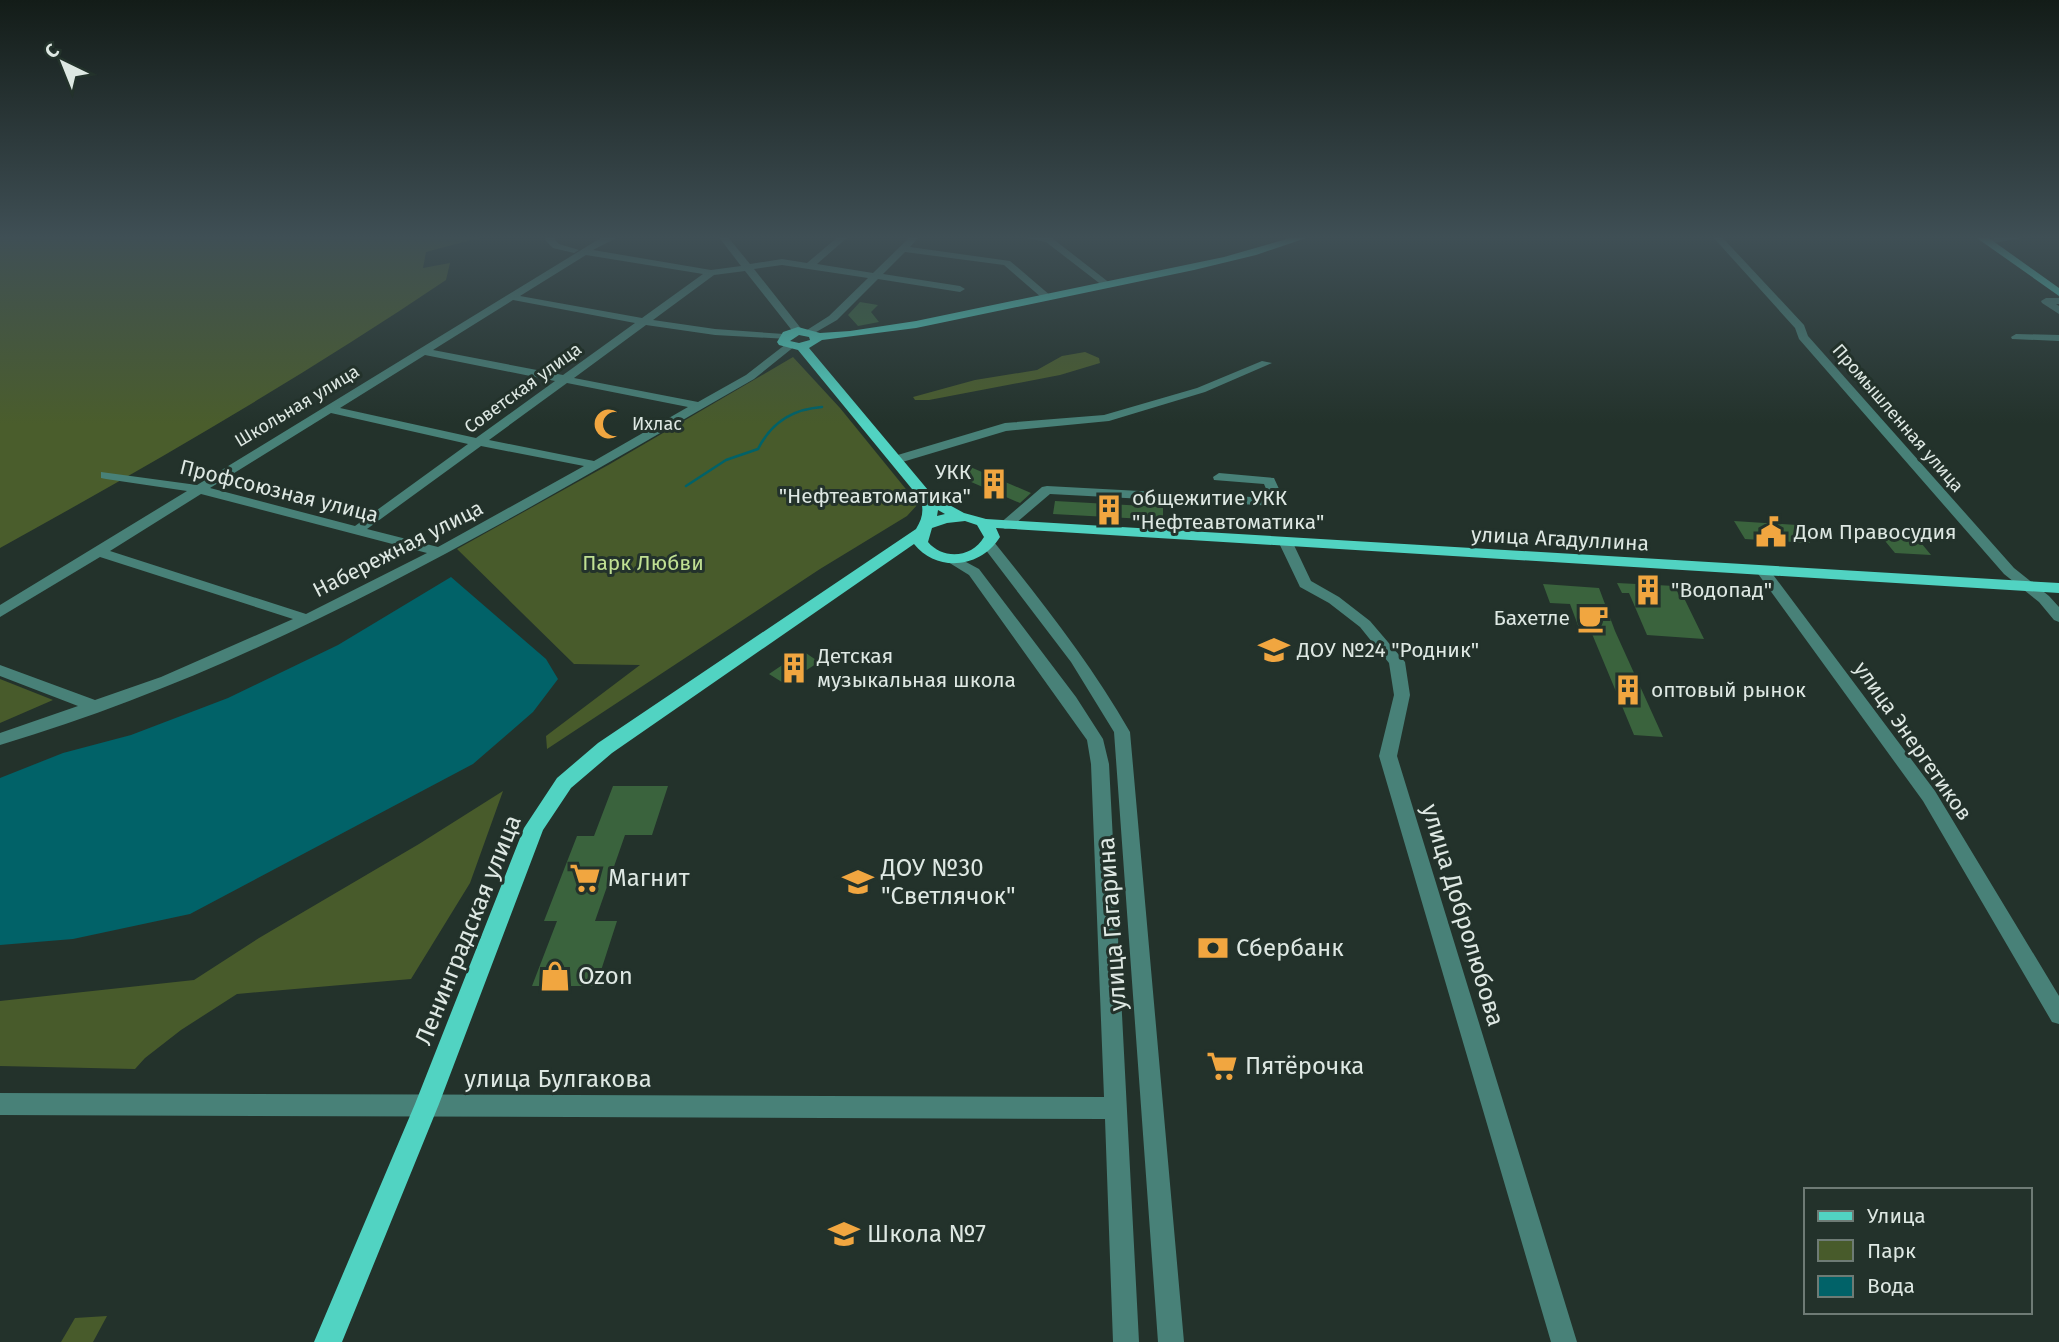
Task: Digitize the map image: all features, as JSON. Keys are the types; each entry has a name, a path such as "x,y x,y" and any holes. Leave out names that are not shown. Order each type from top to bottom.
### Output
{"main road":[{"path":"792,343 808,334 860,334 1033,299"},
{"path":"792,343 810,344 808,334"},
{"path":"792,343 928,499 932,510 920,542 924,548 947,558"},
{"path":"928,499 961,516 988,535 1059,526"},
{"name":"Ленинградская улица","path":"328,1342 427,1104 534,828 564,783 605,748 925,529 948,517 961,516"},
{"path":"881,559 919,555 947,558 980,552 988,535 1005,525 1059,526"},
{"name":"улица Агадуллина","path":"1059,526 1286,544 2059,588"}],"street":[{"name":"Школьная улица","path":"0,612 508,299"},
{"path":"521,299 792,343"},
{"name":"Советская улица","path":"356,531 676,299"},
{"path":"774,299 808,334 832,318 852,299"},
{"name":"Промышленная улица","path":"1774,299 1800,327 1803,337 2000,561 2059,617"},
{"path":"2059,301 2046,301 2059,311"},
{"path":"2015,337 2059,338"},
{"name":"Набережная улица","path":"0,739 91,705 167,681 307,620 440,552 700,406 750,377 783,353 792,343"},
{"path":"424,351 700,406"},
{"path":"895,460 1004,427 1105,418 1201,390 1266,363"},
{"path":"329,409 478,442 597,464"},
{"name":"Профсоюзная улица","path":"106,475 197,489 440,552"},
{"path":"1005,525 1046,490 1278,502 1269,481 1219,477"},
{"name":"улица Гагарина","path":"988,535 1102,695 1122,732 1171,1342"},
{"name":"улица Добролюбова","path":"1286,544 1305,584 1334,600 1365,624 1397,662 1402,695 1388,756 1564,1342"},
{"path":"97,551 307,620"},
{"name":"улица Гагарина","path":"947,558 974,572 1070,701 1095,740 1100,764 1126,1342"},
{"name":"улица Энергетиков","path":"1763,571 1929,796 2059,1015"},
{"path":"0,670 91,705"},
{"name":"улица Булгакова","path":"0,1104 1115,1108"}],"green space":[{"path":"0,299 417,299 226,419 0,548"},
{"path":"1085,352 1099,358 1100,363 1060,375 929,400 915,400 913,397 975,380 1037,370 1062,356"},
{"name":"Парк Любви","path":"793,357 840,408 918,504 907,516 820,569 547,749 546,736 640,665 574,664 457,549 610,464"},
{"path":"0,679 53,700 0,723"},
{"path":"503,791 470,883 411,979 237,994 181,1030 135,1069 0,1066 0,1001 194,980"},
{"path":"107,1316 93,1342 61,1342 75,1318"}],"water":[{"path":"451,577 546,659 558,679 533,712 473,764 190,914 73,939 0,945 0,778 63,753 131,735 228,698 338,645"}],"building":[{"path":"860,302 878,305 871,312 879,322 858,326 848,315"},
{"name":"УКК \"Нефтеавтоматика\"","path":"968,466 1031,493 1020,503 955,475"},
{"name":"общежитие УКК \"Нефтеавтоматика\"","path":"1055,501 1163,507 1163,520 1053,514"},
{"name":"Дом Правосудия","path":"1734,521 1797,525 1810,543 1745,539"},
{"path":"1881,536 1917,538 1931,555 1895,553"},
{"name":"оптовый рынок","path":"1617,583 1675,586 1680,598 1684,598 1704,639 1647,635 1629,593 1622,593"},
{"path":"1543,584 1599,588 1615,631 1663,737 1634,735 1590,629 1579,628 1570,604 1550,603"},
{"name":"Детская музыкальная школа","path":"803,651 819,662 785,684 769,674"},
{"name":"Магнит","path":"613,786 668,786 652,835 625,835 595,921 617,921 596,986 532,986 557,921 544,921 577,836 594,836"}],"waterway":[{"path":"686,486 726,460 758,449 769,432 792,414 822,407"}],"place":[{"name":"Ихлас","path":"609,424"},
{"name":"УКК \"Нефтеавтоматика\"","path":"994,484"},
{"name":"общежитие УКК \"Нефтеавтоматика\"","path":"1109,510"},
{"name":"Дом Правосудия","path":"1771,532"},
{"name":"\"Водопад\"","path":"1648,590"},
{"name":"Бахетле","path":"1593,618"},
{"name":"ДОУ №24 \"Родник\"","path":"1274,650"},
{"name":"Детская музыкальная школа","path":"794,668"},
{"name":"оптовый рынок","path":"1628,690"},
{"name":"Магнит","path":"585,878"},
{"name":"ДОУ №30 \"Светлячок\"","path":"858,882"},
{"name":"Сбербанк","path":"1213,948"},
{"name":"Ozon","path":"555,976"},
{"name":"Пятёрочка","path":"1222,1066"},
{"name":"Школа №7","path":"844,1234"}]}
